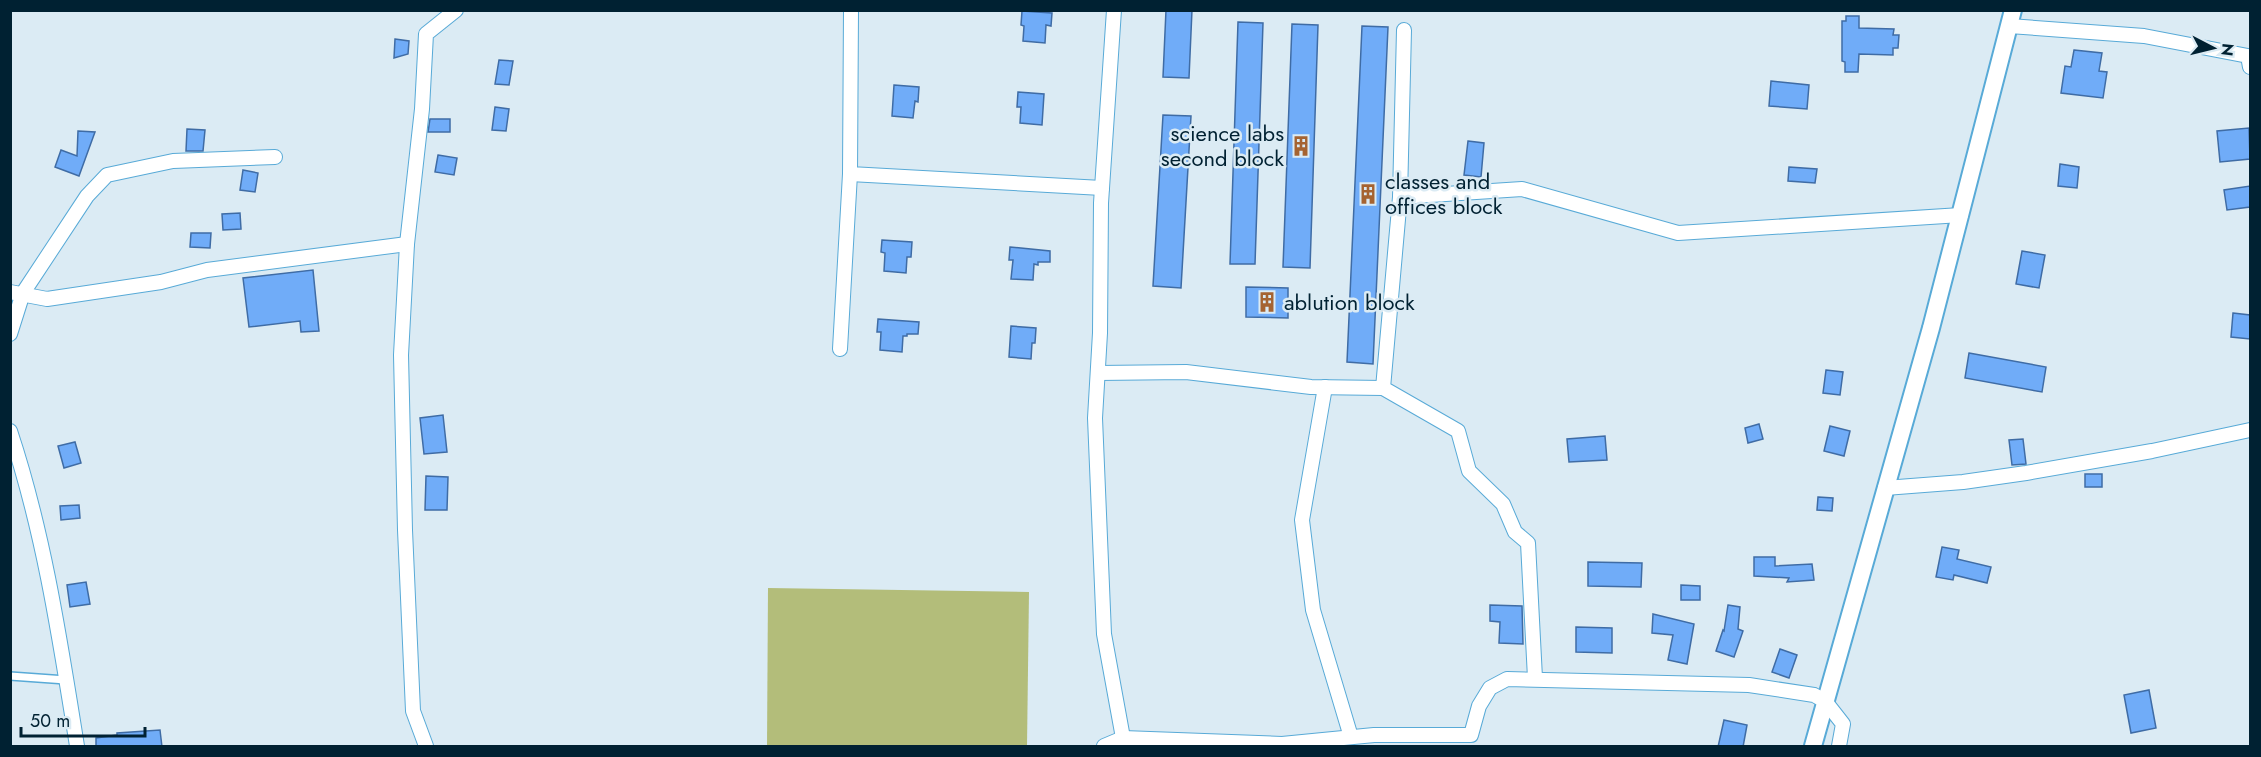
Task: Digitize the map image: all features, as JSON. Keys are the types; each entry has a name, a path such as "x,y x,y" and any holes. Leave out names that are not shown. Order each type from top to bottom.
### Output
{"street":[{"path":"426,747 413,711 405,530 401,355 407,244 422,109 426,34 456,10"},
{"path":"840,349 850,174 849,39 851,10"},
{"path":"1114,10 1102,188 1095,418 1104,634 1123,742"},
{"path":"1813,747 1931,328 2011,18 2144,36 2248,56 2250,67"},
{"path":"1383,388 1400,197 1404,30"},
{"path":"10,334 17,293 87,196 107,175 173,161 275,157"},
{"path":"850,174 1102,188"},
{"path":"1400,197 1522,189 1677,232 1961,215"},
{"path":"17,293 47,299 161,282 207,270 407,244"},
{"path":"1098,373 1186,372 1325,387 1383,388 1458,431 1469,471 1503,504 1515,532 1528,543 1535,678"},
{"path":"1325,387 1302,520 1313,610 1351,737"},
{"path":"10,430 23,468 54,606 77,747"},
{"path":"1885,488 1963,482 2026,473 2152,451 2250,430"},
{"path":"1104,747 1123,742 1282,744 1374,735 1471,735 1479,706 1490,688 1507,679 1535,678 1578,682 1749,685 1814,695 1825,701 1843,724 1839,747"}],"lane":[{"path":"10,676 66,680"}],"green space":[{"path":"768,588 1029,592 1027,746 767,746"}],"building":[{"path":"1166,10 1192,10 1189,78 1163,77"},
{"path":"1022,11 1052,13 1051,26 1046,25 1045,43 1023,41"},
{"path":"1846,16 1859,16 1859,28 1894,29 1893,35 1899,35 1898,48 1893,48 1893,55 1859,54 1858,72 1845,72 1845,62 1842,61 1842,21 1846,21"},
{"path":"1238,22 1263,23 1255,264 1230,264"},
{"name":"science labs second block","path":"1292,24 1318,25 1310,268 1283,267"},
{"name":"classes and offices block","path":"1362,26 1388,27 1373,364 1347,362"},
{"path":"395,39 409,41 408,54 394,58"},
{"path":"2074,50 2102,53 2099,71 2107,72 2103,98 2061,93 2065,66 2071,67"},
{"path":"499,60 513,61 509,85 495,84"},
{"path":"1771,81 1809,85 1807,109 1769,106"},
{"path":"894,85 919,87 918,102 915,101 913,118 892,116"},
{"path":"1018,92 1044,94 1042,125 1020,123 1021,107 1017,107"},
{"path":"495,107 509,109 506,131 492,130"},
{"path":"1163,115 1191,116 1181,288 1153,286"},
{"path":"430,119 450,119 450,132 428,132"},
{"path":"2249,128 2250,159 2220,162 2217,131"},
{"path":"187,129 205,130 203,151 186,151"},
{"path":"78,131 95,132 79,176 55,167 61,150 77,156"},
{"path":"1468,141 1484,143 1481,177 1464,175"},
{"path":"438,155 457,158 454,175 435,172"},
{"path":"2060,164 2079,167 2077,188 2058,186"},
{"path":"1789,167 1817,169 1815,183 1788,181"},
{"path":"243,170 258,173 255,192 240,190"},
{"path":"2250,186 2250,207 2227,210 2224,190"},
{"path":"240,213 241,229 223,230 222,214"},
{"path":"191,233 211,233 210,248 190,247"},
{"path":"882,240 912,242 911,257 907,257 906,273 884,271 885,253 881,252"},
{"path":"1010,247 1050,251 1050,262 1034,264 1033,280 1011,279 1013,260 1009,260"},
{"path":"2022,251 2045,255 2039,288 2016,284"},
{"path":"313,270 319,331 301,332 300,321 249,327 243,278"},
{"name":"ablution block","path":"1246,287 1288,288 1288,318 1246,317"},
{"path":"2233,313 2250,315 2250,339 2231,337"},
{"path":"878,319 919,322 918,334 903,336 902,352 880,350 881,332 877,332"},
{"path":"1011,326 1036,328 1031,359 1009,357"},
{"path":"1969,353 2046,367 2042,392 1965,378"},
{"path":"1826,370 1843,372 1840,395 1823,393"},
{"path":"443,415 447,452 424,454 420,418"},
{"path":"1759,424 1763,439 1748,443 1745,428"},
{"path":"1830,426 1850,431 1844,456 1824,451"},
{"path":"1605,436 1607,460 1569,462 1567,439"},
{"path":"2023,439 2026,464 2012,465 2009,440"},
{"path":"75,442 81,463 64,468 58,446"},
{"path":"2085,474 2102,474 2102,487 2085,487"},
{"path":"426,476 448,477 447,510 425,510"},
{"path":"1818,497 1833,498 1832,511 1817,510"},
{"path":"79,505 80,518 61,520 60,506"},
{"path":"1942,547 1959,550 1957,559 1991,567 1987,583 1954,575 1953,580 1936,577"},
{"path":"1754,557 1775,557 1775,566 1812,564 1814,580 1787,582 1789,578 1754,576"},
{"path":"1588,562 1642,563 1641,587 1588,586"},
{"path":"86,582 90,604 70,607 67,585"},
{"path":"1681,585 1700,586 1700,600 1681,600"},
{"path":"1490,605 1522,606 1523,644 1499,643 1500,622 1490,621"},
{"path":"1728,605 1740,607 1738,629 1743,631 1734,657 1716,651 1724,631"},
{"path":"1653,614 1694,624 1687,664 1668,660 1673,635 1652,633"},
{"path":"1576,627 1612,628 1612,653 1576,652"},
{"path":"1780,649 1797,655 1789,678 1772,672"},
{"path":"2149,690 2156,728 2131,733 2124,695"},
{"path":"1724,720 1747,725 1743,747 1718,747"},
{"path":"160,730 162,747 96,747 96,738 117,735 117,733"}],"place":[{"name":"science labs second block","path":"1301,146"},
{"name":"classes and offices block","path":"1368,194"},
{"name":"ablution block","path":"1267,302"}]}
